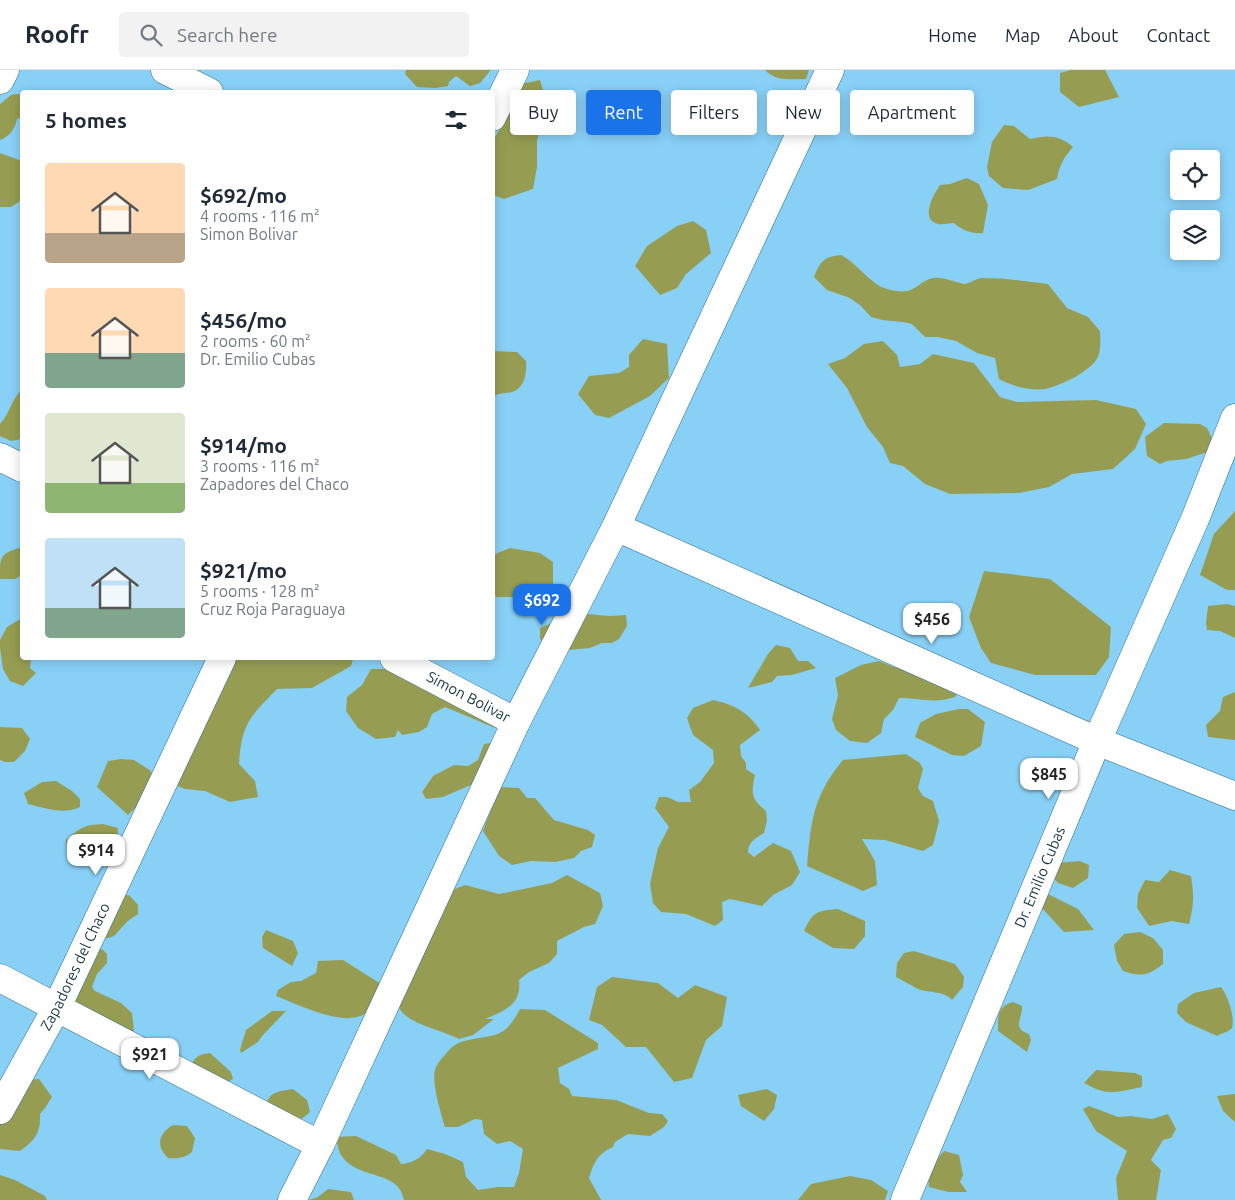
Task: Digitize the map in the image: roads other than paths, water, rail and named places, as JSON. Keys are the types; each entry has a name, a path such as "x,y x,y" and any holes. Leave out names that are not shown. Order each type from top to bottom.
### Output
{"street":[{"path":"0,80 5,70"},
{"path":"165,70 205,90"},
{"path":"495,111 515,70"},
{"path":"292,1200 320,1145 516,722 616,527 830,70"},
{"name":"Dr. Emilio Cubas","path":"904,1200 1097,741 1195,519 1235,418"},
{"path":"0,457 20,467"},
{"path":"616,527 1097,741 1235,796"},
{"name":"Zapadores del Chaco","path":"0,1110 57,1007 221,660"},
{"name":"Simon Bolivar","path":"398,660 516,722"},
{"path":"0,978 320,1145"}]}
